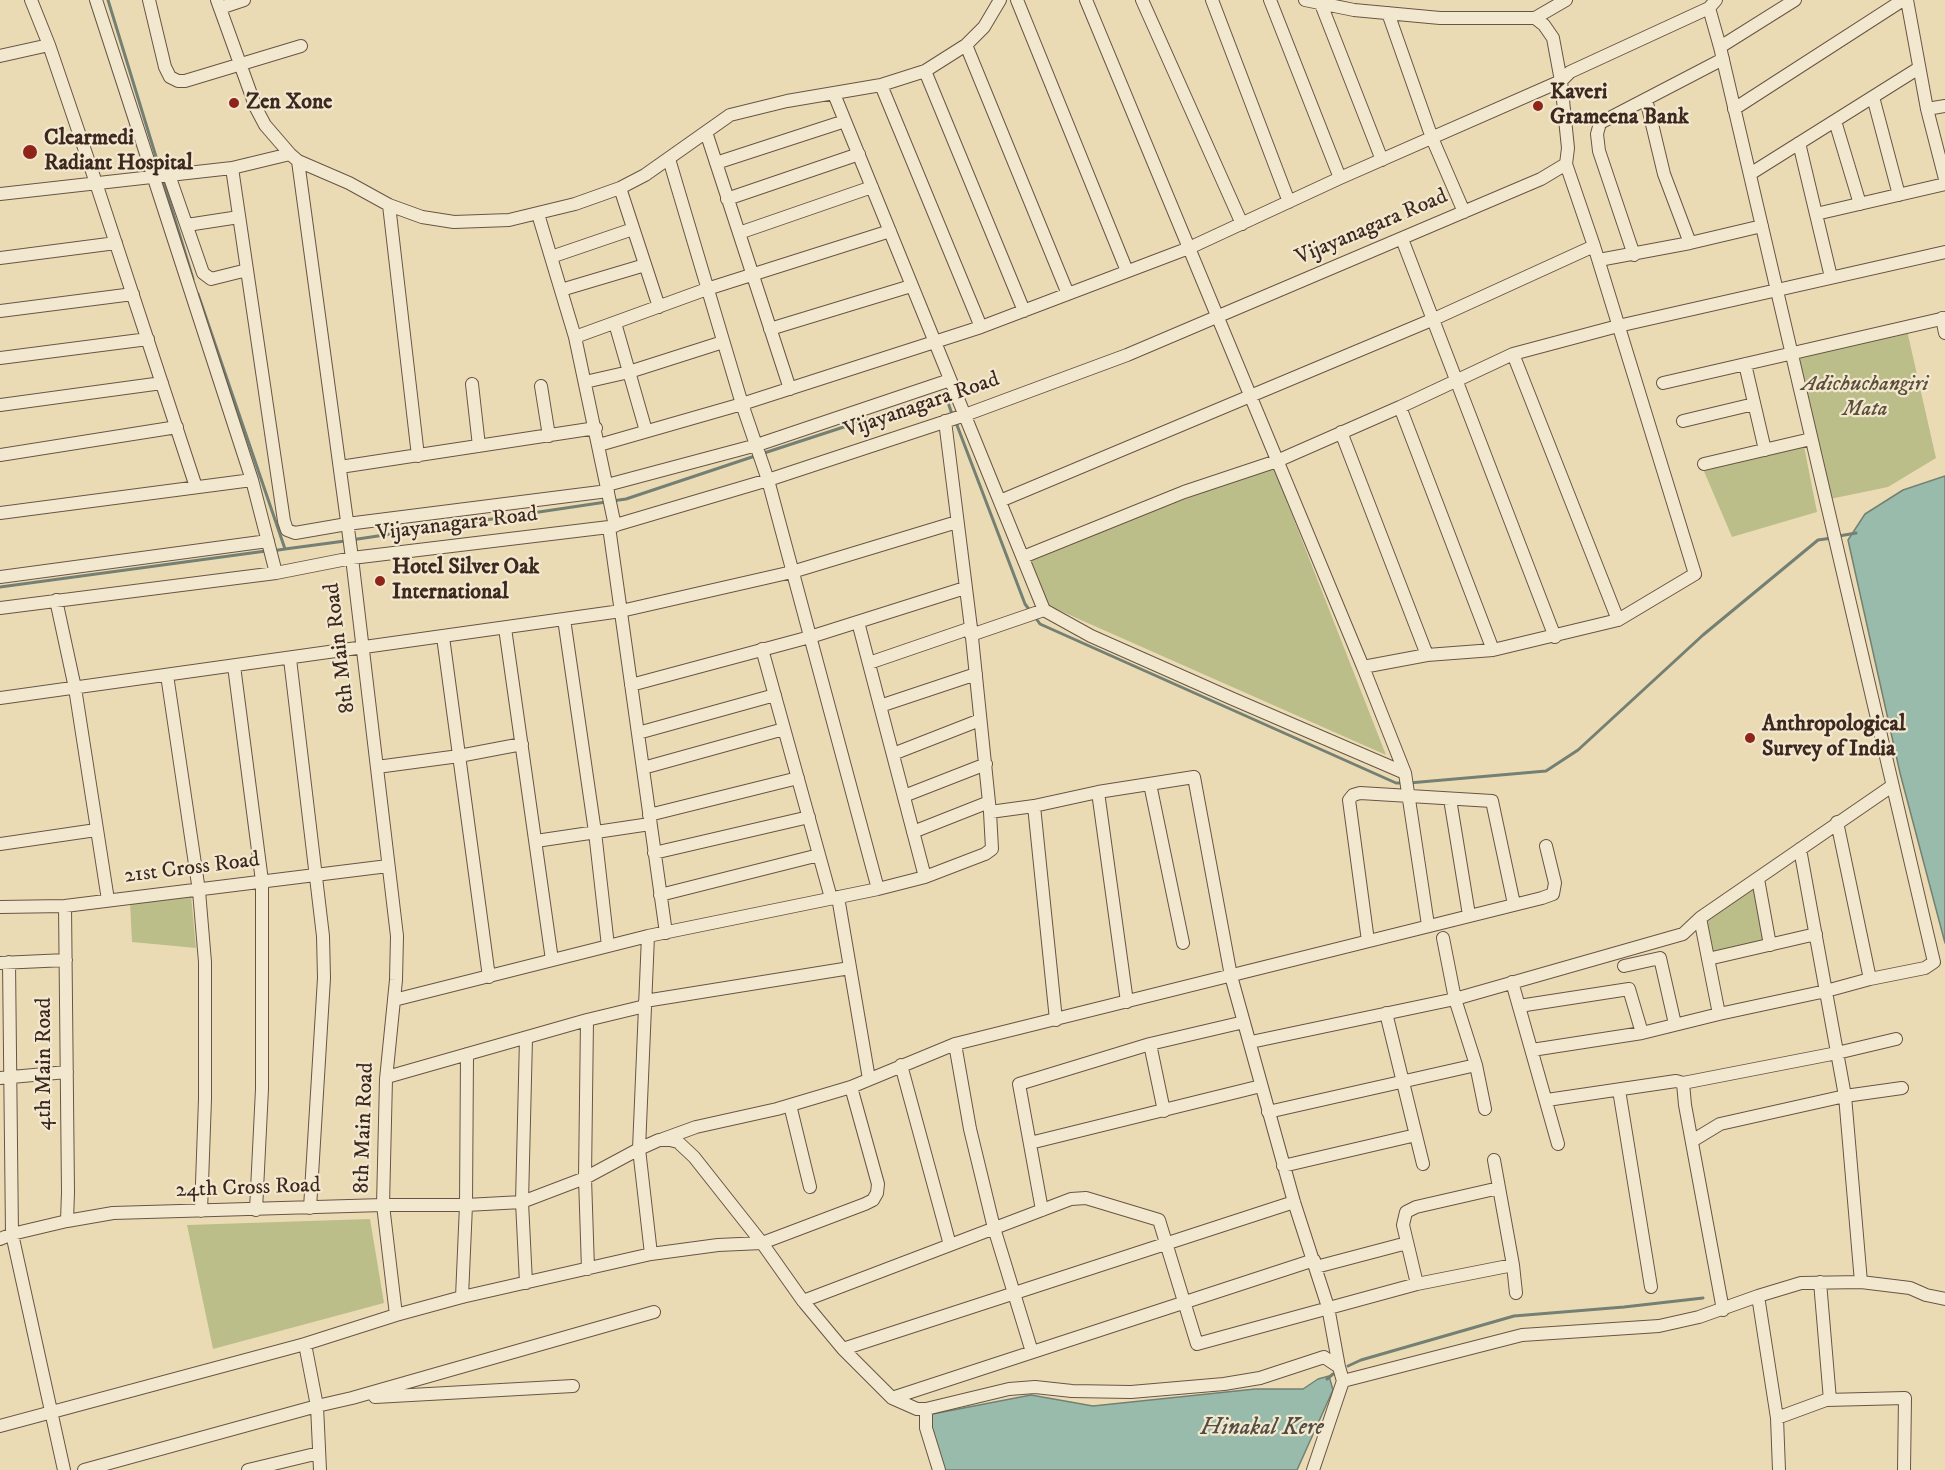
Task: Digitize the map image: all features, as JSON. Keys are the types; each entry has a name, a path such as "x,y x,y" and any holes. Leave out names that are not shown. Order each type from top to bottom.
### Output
{"street":[{"path":"31,0 49,45 96,183 196,487"},
{"path":"96,0 252,480 276,573"},
{"path":"149,0 165,67 170,77 178,81 185,81 300,46"},
{"path":"244,0 218,4 255,108 265,125 294,158 349,183 389,205 422,217 454,222 510,220 574,204 620,188 645,175 730,115 787,101 881,85 925,71 966,45 984,27 1000,0"},
{"path":"1017,0 1127,271"},
{"path":"1086,0 1363,667 1408,784 1428,925"},
{"path":"1142,0 1242,224"},
{"path":"1212,0 1288,202"},
{"path":"1270,0 1340,178"},
{"path":"1305,0 1354,10 1440,18 1535,18 1566,0"},
{"path":"1634,255 1609,183 1597,134 1600,123 1646,99 1721,53 1795,0"},
{"path":"1734,109 1905,0 1927,109 1945,182 1816,214"},
{"path":"1321,4 1382,160"},
{"path":"599,445 742,404 981,327 1189,248 1340,178 1561,81 1582,65 1712,4 1761,226 1934,962 1925,968 1642,1033 1532,1050"},
{"path":"1388,13 1432,138 1464,212"},
{"path":"1363,667 1427,655 1493,650 1555,637 1618,620 1695,574 1599,260 1566,164 1568,148 1561,81 1553,38 1544,25 1535,18"},
{"path":"0,56 49,45"},
{"path":"966,45 1068,294"},
{"path":"1750,174 1919,68"},
{"path":"925,71 1024,311"},
{"path":"881,85 981,327"},
{"path":"834,94 1044,610 1090,636 1233,699 1408,784 1450,799 1492,801 1514,904"},
{"path":"1873,97 1899,195"},
{"path":"1646,99 1664,174 1690,243"},
{"path":"1927,109 1945,106"},
{"path":"716,163 845,121"},
{"path":"1835,121 1860,204"},
{"path":"706,132 790,388"},
{"path":"1799,143 1831,277"},
{"path":"728,199 859,154"},
{"path":"0,194 232,168 294,158"},
{"name":"8th Main Road","path":"294,158 340,467 397,936 387,1077 383,1204 396,1315"},
{"path":"669,159 742,404 768,480 878,889"},
{"name":"Vijayanagara Road","path":"0,608 276,573 352,558 612,527 768,480 965,416 1127,355 1541,179 1566,164"},
{"path":"232,168 284,521 286,530 294,533 608,488 757,445 950,380"},
{"path":"169,175 203,273 211,279 248,270"},
{"path":"739,233 873,187"},
{"path":"620,188 659,307"},
{"path":"389,205 418,456"},
{"path":"538,214 575,337 608,488 621,611 666,933"},
{"path":"186,225 239,217"},
{"path":"1599,260 1634,255 1761,226"},
{"path":"551,257 633,229"},
{"path":"575,337 708,290 890,231"},
{"path":"1402,239 1555,637"},
{"path":"0,258 116,243"},
{"path":"1000,501 1434,319 1594,246"},
{"path":"1023,557 1184,492 1276,460 1400,407 1513,354 1618,326 1945,252"},
{"path":"561,290 645,265"},
{"path":"770,329 911,286"},
{"path":"0,311 133,294"},
{"path":"1663,383 1943,318 1945,333"},
{"path":"615,323 646,431"},
{"path":"0,358 148,339"},
{"path":"585,382 629,372 723,342"},
{"path":"1513,354 1618,620"},
{"path":"1745,364 1765,450"},
{"path":"0,405 162,383"},
{"path":"472,384 479,446"},
{"path":"541,386 549,436"},
{"path":"1683,421 1754,404"},
{"path":"1400,407 1493,650"},
{"path":"394,1000 489,978 648,936 878,889 925,877 986,854 992,849 986,764 945,421"},
{"path":"0,455 177,427"},
{"path":"340,467 596,428"},
{"path":"1341,432 1427,655"},
{"path":"1704,464 1811,439"},
{"path":"0,513 252,480"},
{"path":"0,698 363,649 621,611 792,572 957,522"},
{"path":"0,577 268,541"},
{"path":"631,685 810,638 966,588"},
{"path":"56,600 75,688 108,900"},
{"path":"869,663 1044,610"},
{"path":"564,620 595,832 608,946"},
{"path":"858,622 925,877"},
{"path":"505,628 552,960"},
{"path":"443,637 489,978"},
{"path":"762,650 819,855 835,897 869,1079"},
{"path":"290,658 323,936 324,978 310,1208"},
{"path":"234,666 262,881 262,1089 256,1210"},
{"path":"880,706 976,674"},
{"path":"167,675 198,891 205,962 206,1022 201,1211"},
{"path":"638,733 775,695"},
{"path":"893,754 980,720"},
{"path":"643,768 784,729"},
{"path":"377,767 459,756 522,744"},
{"path":"904,796 986,764"},
{"path":"913,832 990,807 1034,806 1098,792 1194,777 1231,976 1251,1042 1283,1166 1328,1307 1343,1380 1313,1470"},
{"path":"536,841 595,832 650,820 798,778"},
{"path":"1149,784 1183,943"},
{"path":"1368,941 1349,800 1353,795 1360,793 1408,784"},
{"path":"1251,1042 1455,999 1683,934 1700,918 1892,786"},
{"path":"1098,792 1126,1002"},
{"path":"1450,799 1469,915"},
{"path":"1034,806 1056,1020"},
{"path":"654,853 808,817"},
{"path":"1838,822 1870,979"},
{"path":"0,844 96,830"},
{"name":"24th Cross Road","path":"0,1239 67,1221 113,1214 383,1204 466,1205 522,1202 585,1178 659,1140 696,1127 790,1105 851,1087 955,1044 1542,898 1553,894 1555,883 1546,846"},
{"path":"1800,849 1845,1096 1861,1282"},
{"path":"660,895 819,855"},
{"name":"21st Cross Road","path":"0,907 65,906 388,866"},
{"path":"1758,879 1770,945"},
{"name":"4th Main Road","path":"65,906 67,1221"},
{"path":"1700,918 1719,1014"},
{"path":"1708,959 1816,934"},
{"path":"648,936 639,1149 651,1254"},
{"path":"1443,938 1455,999 1476,1065 1485,1109"},
{"path":"1624,966 1660,958 1675,1024"},
{"path":"64,1470 12,1234 5,1077 4,962 66,960"},
{"path":"387,1077 645,1003 850,968"},
{"path":"1512,982 1558,1144"},
{"path":"1519,1006 1629,990 1642,1033"},
{"path":"1386,1013 1423,1164"},
{"path":"587,1020 585,1178 588,1269"},
{"path":"1042,1210 1019,1084 1150,1044 1244,1022"},
{"path":"526,1038 522,1202 526,1283"},
{"path":"1547,1100 1676,1081 1683,1083 1896,1039"},
{"path":"955,1044 970,1129 994,1228 1032,1352"},
{"path":"1150,1044 1164,1111"},
{"path":"462,1297 466,1205 467,1054"},
{"path":"901,1065 950,1245"},
{"path":"1268,1112 1476,1065"},
{"path":"5,1077 67,1072"},
{"path":"1683,1083 1685,1106 1723,1310"},
{"path":"1030,1143 1261,1086"},
{"path":"0,1426 53,1414 305,1344 462,1297 651,1254 718,1245 762,1243 865,1204 873,1200 878,1184 851,1087"},
{"path":"1692,1141 1720,1124 1845,1096 1902,1088"},
{"path":"1619,1090 1651,1287"},
{"path":"790,1105 810,1187"},
{"path":"1283,1166 1416,1135"},
{"path":"659,1140 678,1142 687,1149 762,1243 803,1301 843,1349 892,1398 908,1406 926,1410 1009,1389 1035,1387 1072,1391 1131,1392 1224,1384 1260,1378 1324,1357 1339,1367"},
{"path":"1494,1160 1516,1293"},
{"path":"1417,1284 1403,1225 1406,1212 1416,1207 1499,1188"},
{"path":"803,1301 1071,1198 1086,1198 1159,1220 1197,1344 1417,1284 1513,1265"},
{"path":"843,1349 1294,1202"},
{"path":"892,1398 1185,1302 1315,1263 1407,1243"},
{"path":"1820,1282 1830,1400"},
{"path":"1343,1380 1522,1335 1659,1326 1723,1310 1801,1283 1861,1282 1910,1288 1926,1295 1945,1299"},
{"path":"1758,1296 1777,1418 1779,1470"},
{"path":"84,1470 352,1398 654,1312"},
{"path":"305,1344 317,1406 320,1470"},
{"path":"352,1398 573,1386"},
{"path":"1777,1418 1830,1400 1905,1398 1904,1470"},
{"path":"926,1410 926,1428 939,1470"},
{"path":"248,1470 319,1453"}],"green space":[{"name":"Adichuchangiri Mata","path":"1906,326 1936,458 1888,487 1830,499 1797,357"},
{"path":"1804,446 1817,512 1732,537 1703,469"},
{"path":"1273,466 1386,755 1047,605 1028,558"},
{"path":"1755,883 1766,942 1713,955 1705,917"},
{"path":"191,895 196,948 132,942 130,902"},
{"path":"370,1219 384,1303 213,1349 187,1225"}],"water":[{"path":"1945,476 1945,943 1900,773 1848,540 1865,514 1903,490"},
{"name":"Hinakal Kere","path":"1329,1376 1333,1390 1297,1470 937,1470 922,1416 1031,1395 1093,1406 1255,1389 1303,1389 1318,1379"}],"waterway":[{"path":"108,0 161,173"},
{"path":"163,180 193,279"},
{"path":"198,294 285,549 345,541"},
{"path":"761,454 945,394 952,414"},
{"path":"955,420 1025,604 1031,612"},
{"path":"612,501 626,499 755,456"},
{"path":"351,540 606,502"},
{"path":"1839,536 1856,533"},
{"path":"1409,783 1546,771 1578,750 1703,635 1818,540 1832,538"},
{"path":"272,551 285,549"},
{"path":"0,587 266,551"},
{"path":"1035,617 1040,624 1396,783 1402,783"},
{"path":"1348,1366 1361,1360 1514,1316 1703,1298"},
{"path":"1327,1379 1333,1374"}],"place":[{"name":"Zen Xone","path":"234,103"},
{"name":"Kaveri Grameena Bank","path":"1538,106"},
{"name":"Clearmedi Radiant Hospital","path":"30,152"},
{"name":"Hotel Silver Oak International","path":"380,581"},
{"name":"Anthropological Survey of India","path":"1750,738"}]}
